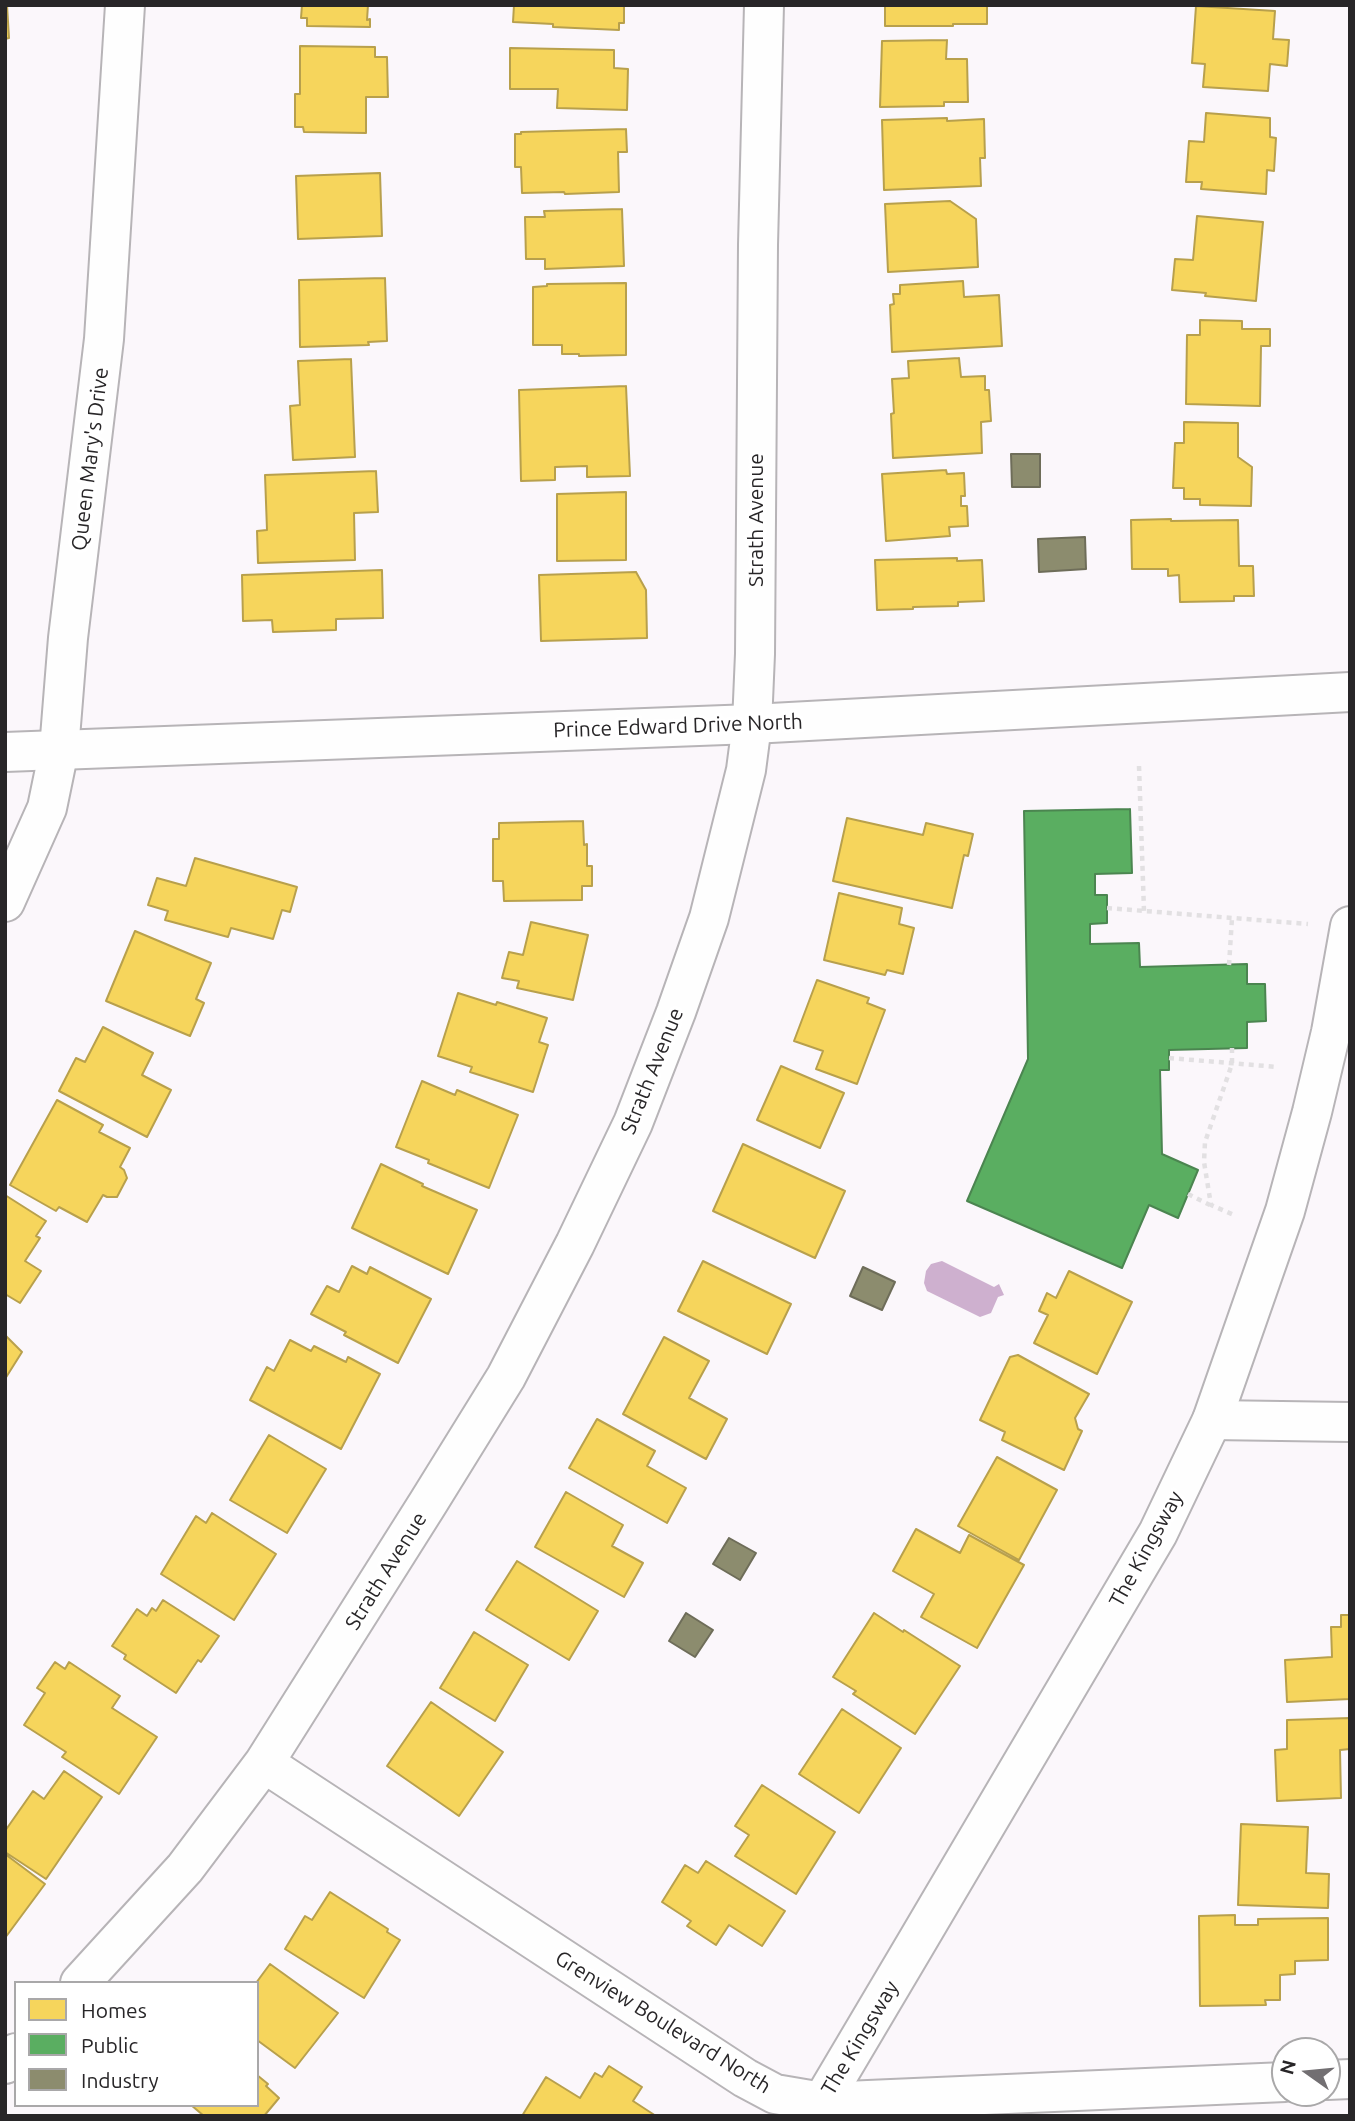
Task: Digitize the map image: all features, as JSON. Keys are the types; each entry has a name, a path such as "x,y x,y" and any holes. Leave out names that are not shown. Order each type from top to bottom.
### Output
{"street":[{"name":"Queen Mary's Drive","path":"5,902 47,808 58,750 68,638 104,339 125,5"},
{"name":"Strath Avenue","path":"82,1981 185,1868 264,1763 506,1377 575,1244 633,1123 709,918 746,769 752,724 764,5"},
{"name":"Prince Edward Drive North","path":"5,752 752,724 1350,692"},
{"name":"The Kingsway","path":"817,2109 1158,1534 1212,1420 1288,1198 1331,1032 1350,926"},
{"path":"1212,1420 1350,1422"},
{"name":"Grenview Boulevard North","path":"264,1763 745,2078 775,2094 817,2109 1271,2083"}],"path":[{"path":"1139,766 1144,911"},
{"path":"1107,908 1309,924"},
{"path":"1229,965 1232,918"},
{"path":"1211,1205 1204,1162 1205,1142 1232,1063 1232,1048"},
{"path":"1169,1058 1278,1067"},
{"path":"1188,1194 1234,1215"}],"shaded area":[{"path":"942,1261 994,1287 999,1284 1004,1295 998,1297 991,1313 980,1317 927,1291 924,1283 926,1271 931,1264"}],"building: Homes":[{"path":"5,5 9,38 5,39"},
{"path":"302,5 368,5 367,20 370,19 370,27 307,26 307,18 301,18"},
{"path":"514,5 624,5 624,23 619,23 619,30 513,22"},
{"path":"885,5 987,5 987,24 885,26"},
{"path":"1196,6 1275,11 1273,39 1289,40 1287,66 1270,64 1268,91 1203,87 1205,64 1192,63"},
{"path":"947,40 946,59 967,59 968,102 944,102 944,106 880,107 882,41"},
{"path":"300,46 375,47 375,57 387,57 388,97 366,97 366,133 304,132 303,127 295,127 295,94 300,94"},
{"path":"510,48 614,50 614,68 628,69 627,110 557,108 558,89 510,89"},
{"path":"1206,113 1270,118 1270,137 1276,138 1274,171 1267,170 1266,194 1201,189 1202,182 1186,182 1189,141 1204,142"},
{"path":"947,118 947,121 984,119 985,158 980,158 981,186 884,190 882,120"},
{"path":"626,129 627,152 618,152 619,192 522,193 521,167 515,167 515,134"},
{"path":"380,173 382,236 298,239 296,176"},
{"path":"950,201 976,219 978,267 888,272 885,204"},
{"path":"622,209 624,266 545,269 545,259 526,259 525,217 545,217 544,211"},
{"path":"1197,216 1263,222 1256,301 1172,290 1175,259 1193,260"},
{"path":"385,278 387,341 368,342 369,345 300,347 299,280"},
{"path":"963,281 964,297 999,295 1002,346 892,352 890,305 894,304 893,294 900,294 900,285"},
{"path":"626,283 626,355 579,356 562,354 562,345 533,345 533,287 547,284"},
{"path":"1200,320 1242,321 1242,329 1270,329 1270,346 1261,346 1260,406 1186,404 1187,335 1200,335"},
{"path":"959,358 961,377 985,376 985,390 989,390 991,421 981,422 982,453 893,458 892,379 909,378 908,361"},
{"path":"351,359 355,457 293,460 290,406 300,405 298,361"},
{"path":"626,386 630,476 587,477 587,466 555,467 555,480 521,481 519,390"},
{"path":"1184,422 1238,423 1238,457 1252,467 1251,506 1200,505 1200,499 1184,499 1184,488 1173,488 1175,443 1184,443"},
{"path":"946,470 947,474 964,473 965,496 961,496 961,506 967,506 968,526 949,527 950,536 886,541 882,474"},
{"path":"376,471 378,512 354,513 355,560 258,563 257,531 267,530 265,475"},
{"path":"626,492 626,560 557,561 557,494"},
{"path":"1131,520 1238,520 1239,566 1253,566 1254,596 1234,596 1234,601 1180,602 1179,575 1168,576 1168,569 1132,569"},
{"path":"957,558 957,561 982,560 984,601 958,602 958,606 877,610 875,560"},
{"path":"382,570 383,618 336,619 336,630 273,632 272,620 243,621 242,575"},
{"path":"636,572 646,590 647,638 541,641 539,575"},
{"path":"847,818 923,835 926,823 973,834 968,856 964,855 952,908 833,881"},
{"path":"583,821 587,866 592,866 592,886 582,886 582,900 504,901 503,881 493,881 493,839 499,839 499,823"},
{"path":"195,858 297,887 290,912 282,910 273,939 231,928 228,937 165,920 168,911 148,905 157,878 186,886"},
{"path":"839,893 902,908 899,924 914,928 903,974 887,970 885,975 824,960"},
{"path":"531,922 588,935 573,1000 517,988 519,981 502,978 509,952 523,955"},
{"path":"135,931 211,963 196,999 204,1003 190,1036 106,1001"},
{"path":"817,980 869,998 867,1003 885,1010 857,1084 816,1069 823,1051 794,1041"},
{"path":"458,993 547,1018 539,1042 548,1045 533,1092 470,1072 472,1067 438,1056"},
{"path":"103,1027 153,1053 142,1075 171,1090 147,1137 59,1091 76,1058 85,1062"},
{"path":"781,1066 844,1093 820,1148 757,1120"},
{"path":"422,1081 455,1095 457,1090 518,1115 489,1188 396,1147"},
{"path":"57,1100 103,1125 99,1132 130,1148 120,1167 127,1178 117,1197 103,1195 87,1222 59,1207 56,1211 10,1185"},
{"path":"743,1144 845,1191 815,1258 713,1211"},
{"path":"381,1164 423,1184 422,1186 477,1210 448,1274 352,1228"},
{"path":"5,1195 46,1221 36,1236 40,1238 25,1261 41,1271 20,1303 5,1294"},
{"path":"703,1261 791,1304 767,1354 678,1311"},
{"path":"352,1266 367,1274 370,1267 431,1299 398,1363 344,1335 346,1332 311,1314 327,1286 339,1292"},
{"path":"1069,1271 1132,1302 1097,1374 1034,1343 1048,1315 1039,1311 1047,1293 1056,1298"},
{"path":"5,1335 22,1352 5,1379"},
{"path":"664,1337 709,1361 689,1398 727,1419 706,1459 623,1414"},
{"path":"290,1340 311,1351 314,1346 346,1362 348,1357 380,1374 341,1449 250,1400 267,1367 274,1371"},
{"path":"1018,1355 1089,1394 1075,1418 1078,1429 1082,1431 1064,1470 1002,1440 1005,1432 980,1420 1010,1357"},
{"path":"597,1419 655,1451 647,1466 686,1488 667,1523 569,1468"},
{"path":"269,1435 326,1469 287,1533 230,1500"},
{"path":"997,1457 1057,1490 1019,1560 958,1526"},
{"path":"566,1492 623,1525 612,1546 643,1563 624,1597 535,1547"},
{"path":"212,1513 276,1554 234,1620 161,1574 196,1516 206,1523"},
{"path":"916,1529 960,1553 969,1535 1024,1565 977,1648 921,1617 934,1594 893,1571"},
{"path":"517,1561 598,1611 569,1660 486,1610"},
{"path":"163,1600 219,1636 201,1662 198,1660 176,1693 124,1659 126,1655 112,1646 137,1609 147,1616 152,1608 156,1611"},
{"path":"874,1613 960,1666 915,1734 853,1694 856,1691 833,1677"},
{"path":"1341,1615 1350,1615 1350,1699 1287,1702 1285,1660 1332,1657 1331,1627 1341,1627"},
{"path":"474,1632 528,1665 495,1721 440,1688"},
{"path":"55,1662 65,1669 69,1662 120,1696 112,1708 157,1737 119,1794 62,1757 66,1752 24,1725 45,1693 37,1688"},
{"path":"431,1702 503,1752 459,1816 387,1766"},
{"path":"842,1709 901,1748 859,1813 799,1774"},
{"path":"1350,1718 1350,1749 1340,1750 1341,1798 1277,1801 1275,1750 1287,1749 1287,1720"},
{"path":"64,1771 102,1797 46,1879 5,1852 5,1831 33,1791 44,1799"},
{"path":"762,1785 835,1832 796,1894 735,1856 749,1835 735,1826"},
{"path":"1241,1824 1308,1827 1306,1873 1329,1874 1328,1908 1238,1905"},
{"path":"5,1854 45,1884 5,1938"},
{"path":"706,1861 785,1911 762,1946 729,1925 716,1945 687,1926 691,1921 662,1902 685,1865 698,1873"},
{"path":"330,1892 388,1929 387,1932 400,1940 364,1998 285,1949 305,1916 312,1920"},
{"path":"1235,1915 1235,1925 1258,1925 1258,1919 1328,1918 1328,1960 1295,1961 1295,1974 1280,1975 1280,2000 1265,2000 1266,2005 1200,2006 1199,1916"},
{"path":"270,1964 338,2013 295,2068 259,2041 257,1981"},
{"path":"609,2066 642,2087 633,2101 656,2116 522,2116 546,2077 580,2098 595,2073 602,2077"},
{"path":"259,2077 279,2098 264,2116 204,2116 193,2107 259,2107"}],"building: Public":[{"path":"1130,809 1132,873 1095,874 1095,895 1107,895 1107,923 1090,924 1090,944 1139,943 1140,967 1247,964 1247,984 1265,984 1266,1021 1247,1022 1247,1048 1169,1050 1169,1070 1160,1070 1162,1154 1198,1170 1178,1218 1149,1205 1122,1268 967,1201 1028,1059 1024,811"}],"building: Industry":[{"path":"1011,454 1040,454 1040,487 1012,487"},
{"path":"1085,537 1086,569 1039,572 1038,539"},
{"path":"863,1267 895,1282 882,1310 850,1296"},
{"path":"729,1538 756,1553 740,1580 713,1564"},
{"path":"686,1613 713,1630 695,1657 669,1641"}]}
